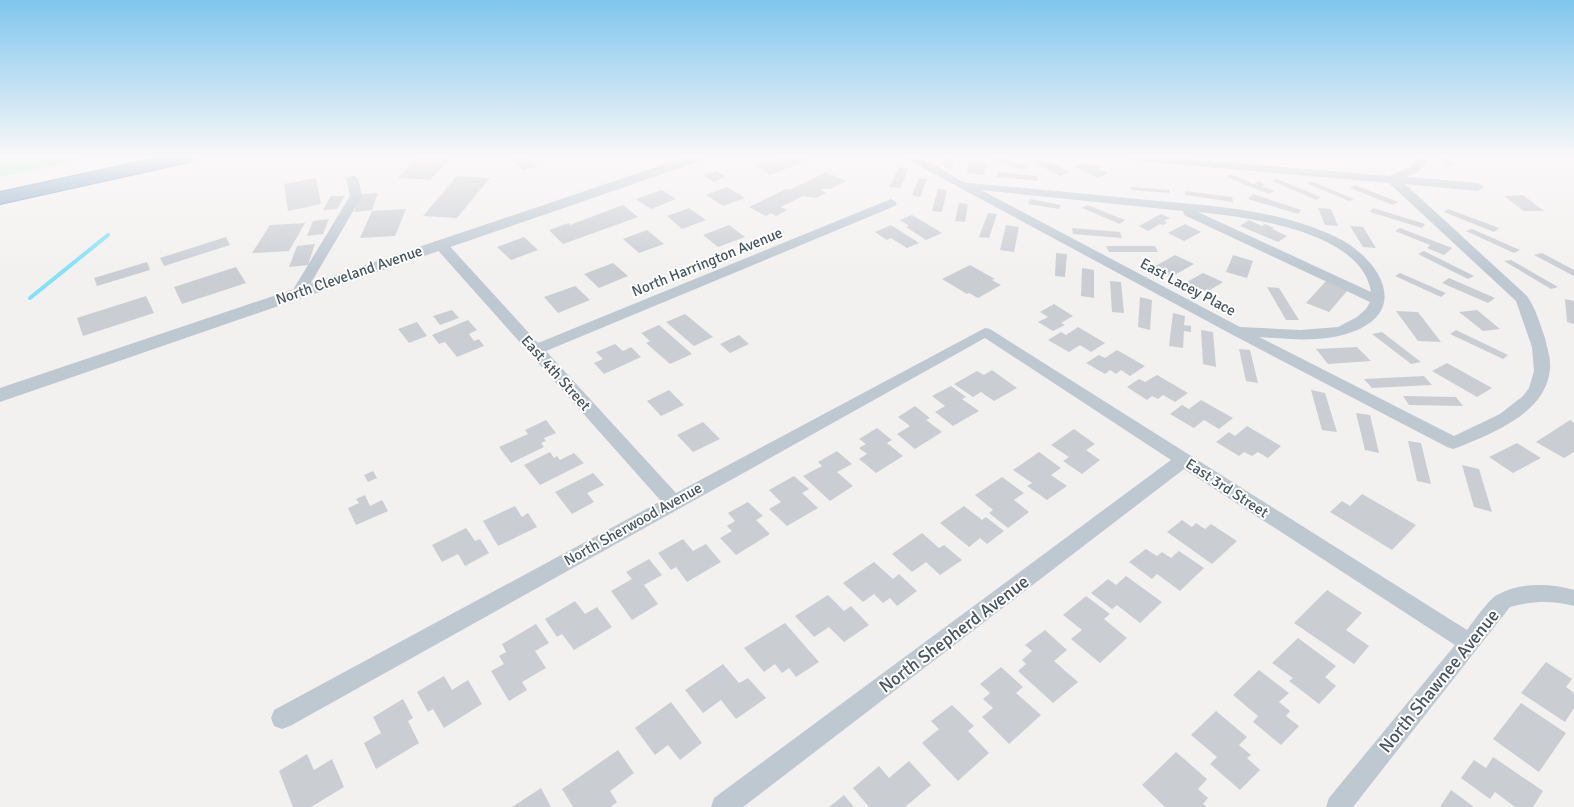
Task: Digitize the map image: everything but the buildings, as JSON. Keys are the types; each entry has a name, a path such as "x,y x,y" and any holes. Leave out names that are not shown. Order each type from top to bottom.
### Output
{"highway":[{"path":"0,198 15,195"}],"street":[{"path":"298,292 356,195"},
{"name":"North Cleveland Avenue","path":"0,395 585,195"},
{"name":"East Lacey Place","path":"981,195 1236,331 1453,443 1485,430 1522,406 1533,395 1542,376 1543,358 1530,312 1522,298 1409,195"},
{"path":"1057,195 1257,215 1314,232 1349,251 1369,268 1379,289 1378,300 1368,316 1358,324 1335,332 1292,334 1236,331"},
{"name":"North Harrington Avenue","path":"535,350 891,203"},
{"path":"1177,207 1378,300"},
{"name":"East 4th Street","path":"440,244 673,502"},
{"name":"East 3rd Street","path":"985,332 1470,643"},
{"name":"North Sherwood Avenue","path":"282,718 985,332"},
{"name":"North Shepherd Avenue","path":"723,807 1184,460"},
{"name":"North Shawnee Avenue","path":"1338,807 1503,601 1522,594 1567,596"}],"waterway":[{"path":"30,298 108,235"}]}
